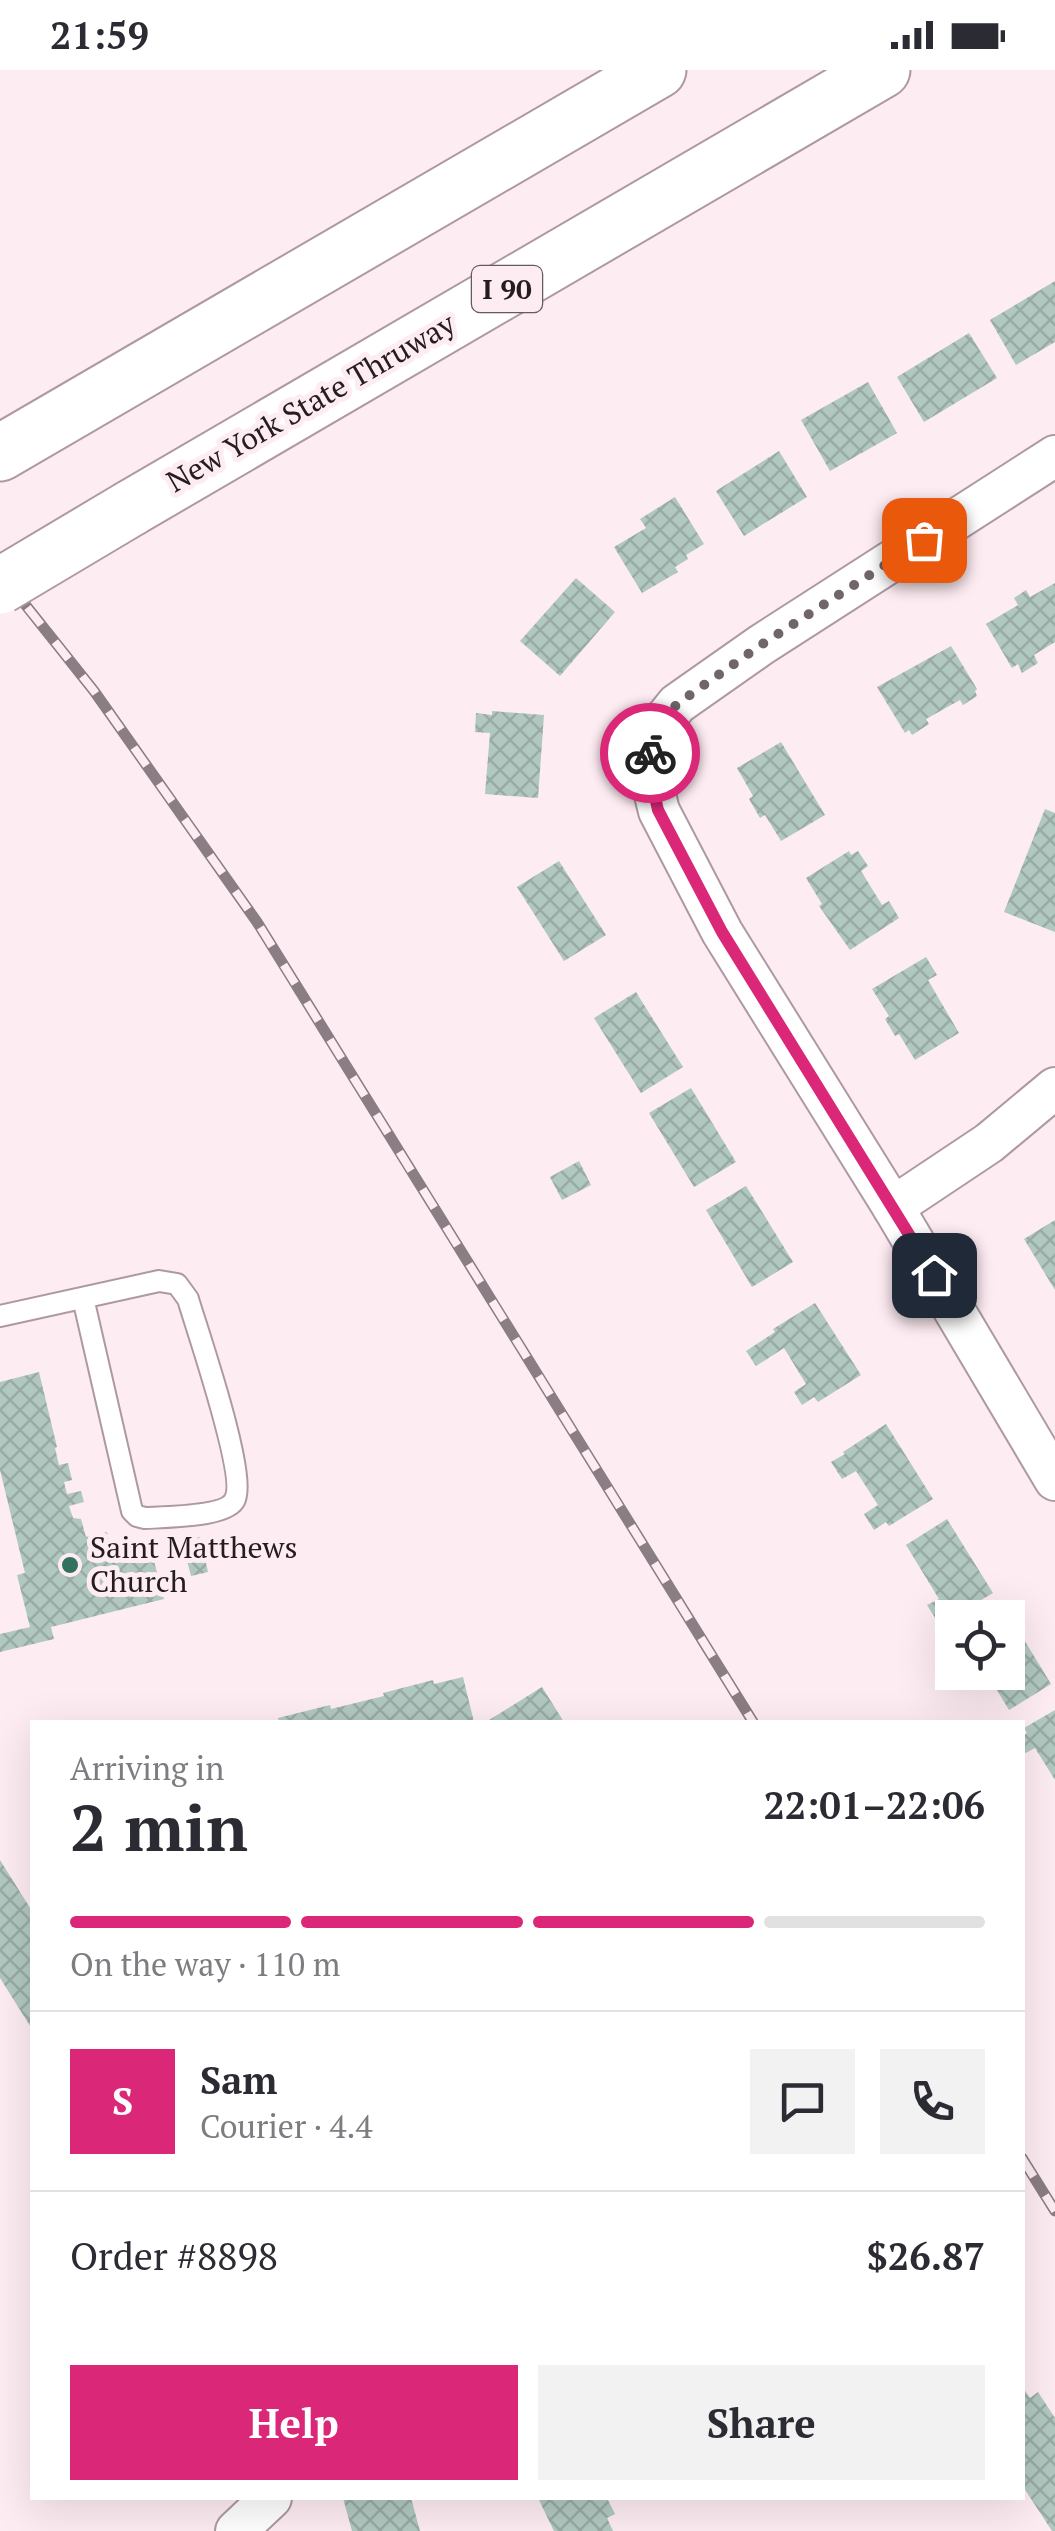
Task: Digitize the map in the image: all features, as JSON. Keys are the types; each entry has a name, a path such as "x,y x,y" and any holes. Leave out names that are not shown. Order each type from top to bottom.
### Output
{"highway":[{"path":"0,453 658,70"},
{"name":"New York State Thruway","path":"0,586 882,70"}],"street":[{"path":"1055,456 761,645 677,704 661,724 647,762 658,810 722,932 893,1206 1055,1480"},
{"path":"893,1206 989,1143 1055,1088"},
{"path":"236,2531 270,2511"}],"lane":[{"path":"0,1316 159,1281 177,1284 188,1299 233,1452 237,1491 234,1501 226,1507 198,1514 145,1518 132,1511 83,1298"}],"building":[{"path":"1055,281 1055,342 1016,365 990,320"},
{"path":"969,333 997,378 924,422 897,377"},
{"path":"868,382 897,433 830,471 801,420"},
{"path":"779,451 807,497 744,536 716,491"},
{"path":"675,497 704,544 686,555 688,559 675,567 678,572 642,593 614,547 646,528 640,519"},
{"path":"576,578 615,612 560,676 520,641"},
{"path":"1055,583 1055,642 1034,655 1038,663 1022,673 1018,664 1012,668 986,624 1018,605 1014,598 1026,590 1030,597"},
{"path":"951,646 977,689 977,696 963,705 960,700 926,719 929,724 912,735 909,730 905,733 877,687"},
{"path":"492,711 544,715 538,798 485,794 490,733 475,732 476,713 492,715"},
{"path":"781,742 825,815 781,841 765,815 760,818 737,768"},
{"path":"1045,809 1055,813 1055,932 1004,912"},
{"path":"849,851 851,855 858,851 868,866 861,871 882,905 889,901 899,918 850,950 819,906 822,904 806,878"},
{"path":"559,861 606,935 564,961 517,887"},
{"path":"926,957 937,975 928,980 959,1033 915,1060 899,1034 895,1036 885,1019 889,1016 872,989"},
{"path":"636,992 683,1067 641,1093 594,1018"},
{"path":"691,1088 736,1162 694,1187 649,1113"},
{"path":"579,1161 591,1185 562,1200 550,1177"},
{"path":"746,1186 793,1262 752,1287 706,1210"},
{"path":"1055,1220 1055,1290 1024,1239"},
{"path":"815,1303 861,1375 818,1402 814,1397 802,1405 794,1392 806,1384 784,1348 756,1366 746,1351"},
{"path":"39,1372 59,1465 68,1463 72,1480 64,1482 67,1494 81,1491 84,1502 69,1506 73,1518 81,1519 86,1537 107,1532 113,1554 150,1546 164,1599 51,1627 54,1639 0,1652 0,1634 30,1627 17,1575 25,1573 0,1470 0,1382"},
{"path":"886,1424 933,1499 889,1526 886,1522 874,1530 864,1514 878,1505 856,1471 842,1479 831,1462"},
{"path":"947,1519 993,1593 981,1600 937,1600 906,1545"},
{"path":"200,1537 208,1572 191,1576 182,1541"},
{"path":"935,1601 935,1618 927,1605"},
{"path":"1025,1641 1051,1684 1009,1710 997,1690 1025,1690"},
{"path":"463,1677 474,1720 278,1718 330,1705 331,1709 433,1680 434,1684"},
{"path":"542,1687 563,1720 489,1720"},
{"path":"1055,1710 1055,1780 1035,1748 1025,1753 1025,1727"},
{"path":"0,1860 30,1908 30,2026 0,1978"},
{"path":"1025,2390 1030,2398 1038,2392 1055,2418 1052,2531 1025,2490"},
{"path":"344,2500 412,2500 420,2531 352,2531"},
{"path":"539,2500 608,2500 615,2514 607,2518 613,2531 554,2531"}],"railway":[{"path":"0,573 94,691 257,922 752,1720"},
{"path":"1025,2163 1055,2211"}],"way so far":[{"path":"650,753 661,724 677,704 924,540"}],"place":[{"name":"Saint Matthews Church","path":"70,1565"}],"route":[{"path":"650,753 647,762 658,810 722,932 934,1275"}]}
